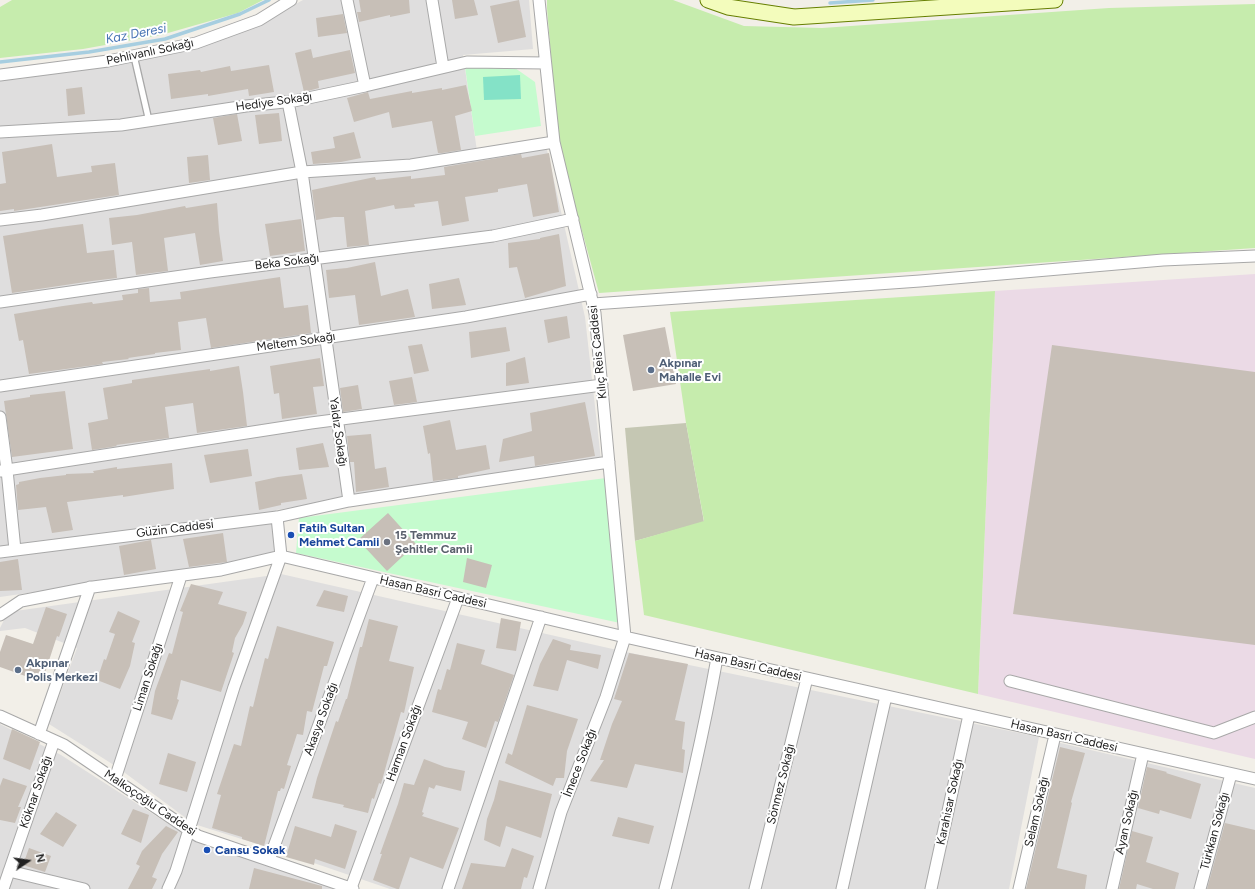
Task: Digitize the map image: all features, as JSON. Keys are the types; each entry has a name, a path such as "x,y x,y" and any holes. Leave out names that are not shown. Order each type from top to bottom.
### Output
{"main road":[{"path":"708,0 728,7 794,17 1055,0"}],"street":[{"name":"Pehlivanlı Sokağı","path":"0,75 108,61 196,43 259,20 291,0"},
{"path":"347,0 365,86"},
{"path":"432,0 443,67"},
{"name":"Kılıç Reis Caddesi","path":"539,0 554,142 595,314 625,637"},
{"name":"Hediye Sokağı","path":"0,132 149,122 246,106 288,102 467,62 545,63"},
{"name":"Yaldız Sokağı","path":"288,102 302,172 349,502"},
{"path":"0,220 42,215 302,172 411,165 554,142"},
{"name":"Beka Sokağı","path":"0,302 210,272 493,236 573,220"},
{"name":"Meltem Sokağı","path":"0,386 466,316 592,299 920,281 1163,260 1255,256"},
{"path":"4,470 336,419 602,385"},
{"path":"0,417 4,470 15,550"},
{"path":"349,502 609,462"},
{"name":"Güzin Caddesi","path":"0,552 277,517 349,502"},
{"path":"168,889 176,871 234,687 281,556 277,517"},
{"path":"0,615 21,601 90,587 221,570 281,556"},
{"name":"Hasan Basri Caddesi","path":"281,556 625,637 1255,780"},
{"name":"Liman Sokağı","path":"115,780 181,576"},
{"name":"Akasya Sokağı","path":"269,860 372,578"},
{"path":"39,734 90,587"},
{"name":"Harman Sokağı","path":"352,889 458,598"},
{"path":"448,889 541,617"},
{"name":"İmece Sokağı","path":"539,889 561,812 606,697 625,637"},
{"path":"665,889 679,835 707,711 717,658"},
{"name":"Sönmez Sokağı","path":"755,889 807,678"},
{"path":"1010,681 1214,733 1255,718"},
{"path":"842,889 886,696"},
{"name":"Karahisar Sokağı","path":"931,889 969,715"},
{"name":"Malkoçoğlu Caddesi","path":"0,716 64,745 198,836 352,889"},
{"name":"Selam Sokağı","path":"1019,889 1055,734"},
{"name":"Köknar Sokağı","path":"3,889 54,741"},
{"name":"Ayan Sokağı","path":"1112,889 1143,754"},
{"name":"Türkkan Sokağı","path":"1200,889 1230,774"},
{"path":"9,870 84,889"}],"lane":[{"path":"134,56 149,122"}],"shaded area":[{"path":"303,0 529,0 533,49 463,55 477,151 545,141 585,317 601,460 276,510 277,557 0,597 0,80 20,79 155,56 248,30"},
{"path":"1255,274 1255,759 978,694 995,291"},
{"path":"686,423 704,522 635,541 625,428"},
{"path":"281,574 626,652 1039,737 1009,889 390,889 194,824 117,767 49,724 77,648 25,628 0,631 8,612"},
{"path":"0,724 61,755 195,841 337,889 0,889"},
{"path":"1056,742 1255,788 1255,889 1026,889"}],"green space":[{"path":"12,0 263,0 238,13 161,35 83,49 0,58 0,7"},
{"path":"547,0 673,0 744,26 822,28 1109,8 1255,4 1255,248 599,293 558,143"},
{"path":"465,67 515,68 535,82 541,126 475,136"},
{"path":"520,75 521,99 484,100 483,77"},
{"path":"995,291 978,694 644,615 635,541 704,521 686,423 670,312"},
{"path":"606,478 620,623 296,553 299,518"}],"building":[{"path":"359,0 409,0 410,13 390,17 390,15 359,22 357,12 361,12"},
{"path":"452,0 474,0 478,15 455,19"},
{"path":"519,0 526,37 498,43 490,6"},
{"path":"343,14 347,33 318,37 316,18"},
{"path":"311,49 313,58 350,50 355,73 318,81 319,88 304,92 295,53"},
{"path":"269,65 274,92 249,96 248,89 208,96 208,94 171,99 168,74 200,70 201,72 230,66 231,71"},
{"path":"466,85 472,111 455,116 461,150 442,153 438,153 432,121 392,128 389,112 354,122 347,98 368,92 370,99 412,91 412,93 442,88 442,90"},
{"path":"82,87 85,114 68,116 66,89"},
{"path":"279,113 282,141 259,144 255,115"},
{"path":"237,114 242,141 218,145 213,118"},
{"path":"354,132 361,158 341,162 313,164 311,152 335,148 333,137"},
{"path":"52,144 57,177 92,172 91,166 115,163 119,195 14,211 14,209 0,211 0,184 6,183 2,152"},
{"path":"549,153 559,212 533,217 527,184 498,189 498,192 465,197 469,221 442,226 438,201 414,204 415,207 395,209 394,205 365,211 369,245 347,247 344,217 316,220 312,190 375,177 376,180 411,176 411,179 445,175 444,167 521,154 522,158"},
{"path":"208,155 210,180 189,183 187,157"},
{"path":"217,203 223,261 200,265 195,233 164,238 168,271 136,275 132,242 112,245 109,218 137,215 185,206 186,208"},
{"path":"301,219 305,251 270,256 265,224"},
{"path":"83,224 87,253 114,250 117,278 12,293 3,236"},
{"path":"559,234 566,286 525,298 517,267 509,268 508,243 540,239"},
{"path":"375,262 381,296 408,289 415,317 359,325 355,295 329,298 326,270 347,268"},
{"path":"280,277 284,308 308,305 311,333 211,348 206,318 178,322 181,350 102,362 103,364 29,374 23,340 19,341 14,314 92,302 93,304 123,300 122,295 138,293 138,289 149,288 150,302 181,299 180,292"},
{"path":"459,278 466,305 432,309 429,284"},
{"path":"567,316 570,338 548,343 544,320"},
{"path":"506,327 510,351 471,358 469,332"},
{"path":"665,327 676,384 633,391 623,335"},
{"path":"422,344 429,371 414,374 408,346"},
{"path":"1052,345 1255,372 1255,645 1013,614"},
{"path":"525,357 529,383 506,386 506,363"},
{"path":"320,358 324,386 313,387 317,414 282,419 279,393 274,394 270,366"},
{"path":"239,366 247,426 197,433 193,403 165,407 169,438 116,445 117,446 92,450 88,423 108,419 103,388 132,383 132,380"},
{"path":"412,377 417,402 394,405 389,381"},
{"path":"358,385 362,409 343,412 340,388"},
{"path":"65,391 73,449 12,457 4,401 30,397 30,395"},
{"path":"585,402 595,456 535,466 534,456 499,462 503,439 532,431 530,413"},
{"path":"450,420 456,450 486,445 490,469 458,476 458,478 433,481 430,453 428,454 423,426"},
{"path":"371,434 375,469 386,467 389,487 356,492 354,462 350,462 347,436"},
{"path":"323,443 329,467 299,470 296,448"},
{"path":"248,449 252,476 210,483 204,455"},
{"path":"172,463 174,489 123,497 123,495 67,502 73,530 52,533 46,507 18,510 16,485 19,484 19,482 66,474 94,473 93,471 117,467 117,469"},
{"path":"302,474 307,499 281,503 281,505 259,510 255,482"},
{"name":"15 Temmuz Şehitler Camii","path":"388,513 416,544 387,571 358,540"},
{"path":"223,533 227,562 189,567 183,539"},
{"path":"151,540 156,569 124,575 119,546"},
{"path":"467,558 492,565 486,588 463,582"},
{"path":"18,559 22,590 0,591 0,562"},
{"path":"191,584 223,592 218,604 247,612 243,624 235,638 232,652 234,653 221,692 181,680 177,699 179,700 172,720 151,714 155,691 169,653 172,654 183,612 180,611"},
{"path":"324,590 348,596 344,612 316,606"},
{"path":"46,607 67,614 59,637 57,636 42,682 0,667 0,652 6,635 33,644"},
{"path":"118,611 140,621 132,642 135,643 130,666 120,689 97,680 115,634 109,632"},
{"path":"501,618 521,622 516,651 496,648"},
{"path":"369,619 398,626 389,661 414,667 404,713 401,712 381,784 379,783 374,799 372,798 368,813 343,807 344,805 312,798 336,721 338,722 347,699 360,647 362,647"},
{"path":"277,626 334,642 327,666 324,666 312,712 307,711 303,735 297,734 287,765 291,766 284,789 281,788 280,791 278,791 264,846 242,839 242,837 212,828 221,795 217,794 234,744 241,746 250,706 253,707 265,658 268,659"},
{"path":"553,639 571,645 570,650 601,655 598,669 567,660 558,691 533,686 540,664"},
{"path":"457,643 485,650 481,664 514,675 498,722 495,721 486,748 462,739 468,722 432,712 438,689 441,690 447,669 450,670"},
{"path":"629,653 688,664 675,720 685,722 682,749 685,750 683,773 635,764 627,788 590,781 604,760 600,760 612,724 622,701 614,699"},
{"path":"527,705 578,719 567,751 564,778 556,778 553,786 505,763 508,753 512,755"},
{"path":"12,729 40,742 30,770 3,759"},
{"path":"1060,747 1085,753 1071,802 1057,868 1087,875 1085,889 1026,889"},
{"path":"168,753 196,762 187,792 159,784"},
{"path":"424,759 445,767 465,771 461,791 436,785 434,789 429,787 422,812 424,813 422,816 459,828 443,869 410,857 399,889 397,889 373,880 382,854 380,854 404,783 414,785"},
{"path":"1147,767 1167,772 1166,773 1201,784 1191,819 1160,810 1159,814 1138,808"},
{"path":"3,778 27,786 18,807 21,807 15,823 0,820 0,786"},
{"path":"499,780 552,794 541,838 506,826 500,847 484,840 487,819"},
{"path":"133,809 149,815 141,843 121,834"},
{"path":"56,812 77,825 63,847 40,834"},
{"path":"618,817 654,826 649,844 612,836"},
{"path":"1225,823 1255,830 1255,889 1207,889"},
{"path":"335,824 357,831 345,869 315,859 314,865 286,857 295,826 331,837"},
{"path":"166,826 178,832 162,854 152,877 157,879 152,889 128,889 140,866 136,864 142,851"},
{"path":"1132,831 1153,837 1146,862 1179,873 1175,889 1153,889 1137,884 1136,889 1119,889"},
{"path":"29,848 51,856 45,872 23,865"},
{"path":"512,848 534,856 527,878 524,877 521,889 462,889 471,863 505,867"},
{"path":"254,868 322,886 322,889 249,889"}],"waterway":[{"name":"Kaz Deresi","path":"0,62 89,52 165,39 240,14 269,0"},
{"name":"Kaz Deresi","path":"830,3 873,0"}],"place":[{"name":"Akpınar Mahalle Evi","path":"651,370"},
{"name":"Fatih Sultan Mehmet Camii","path":"291,535"},
{"name":"15 Temmuz Şehitler Camii","path":"387,542"},
{"name":"Akpınar Polis Merkezi","path":"18,670"},
{"name":"Cansu Sokak","path":"207,850"}]}
